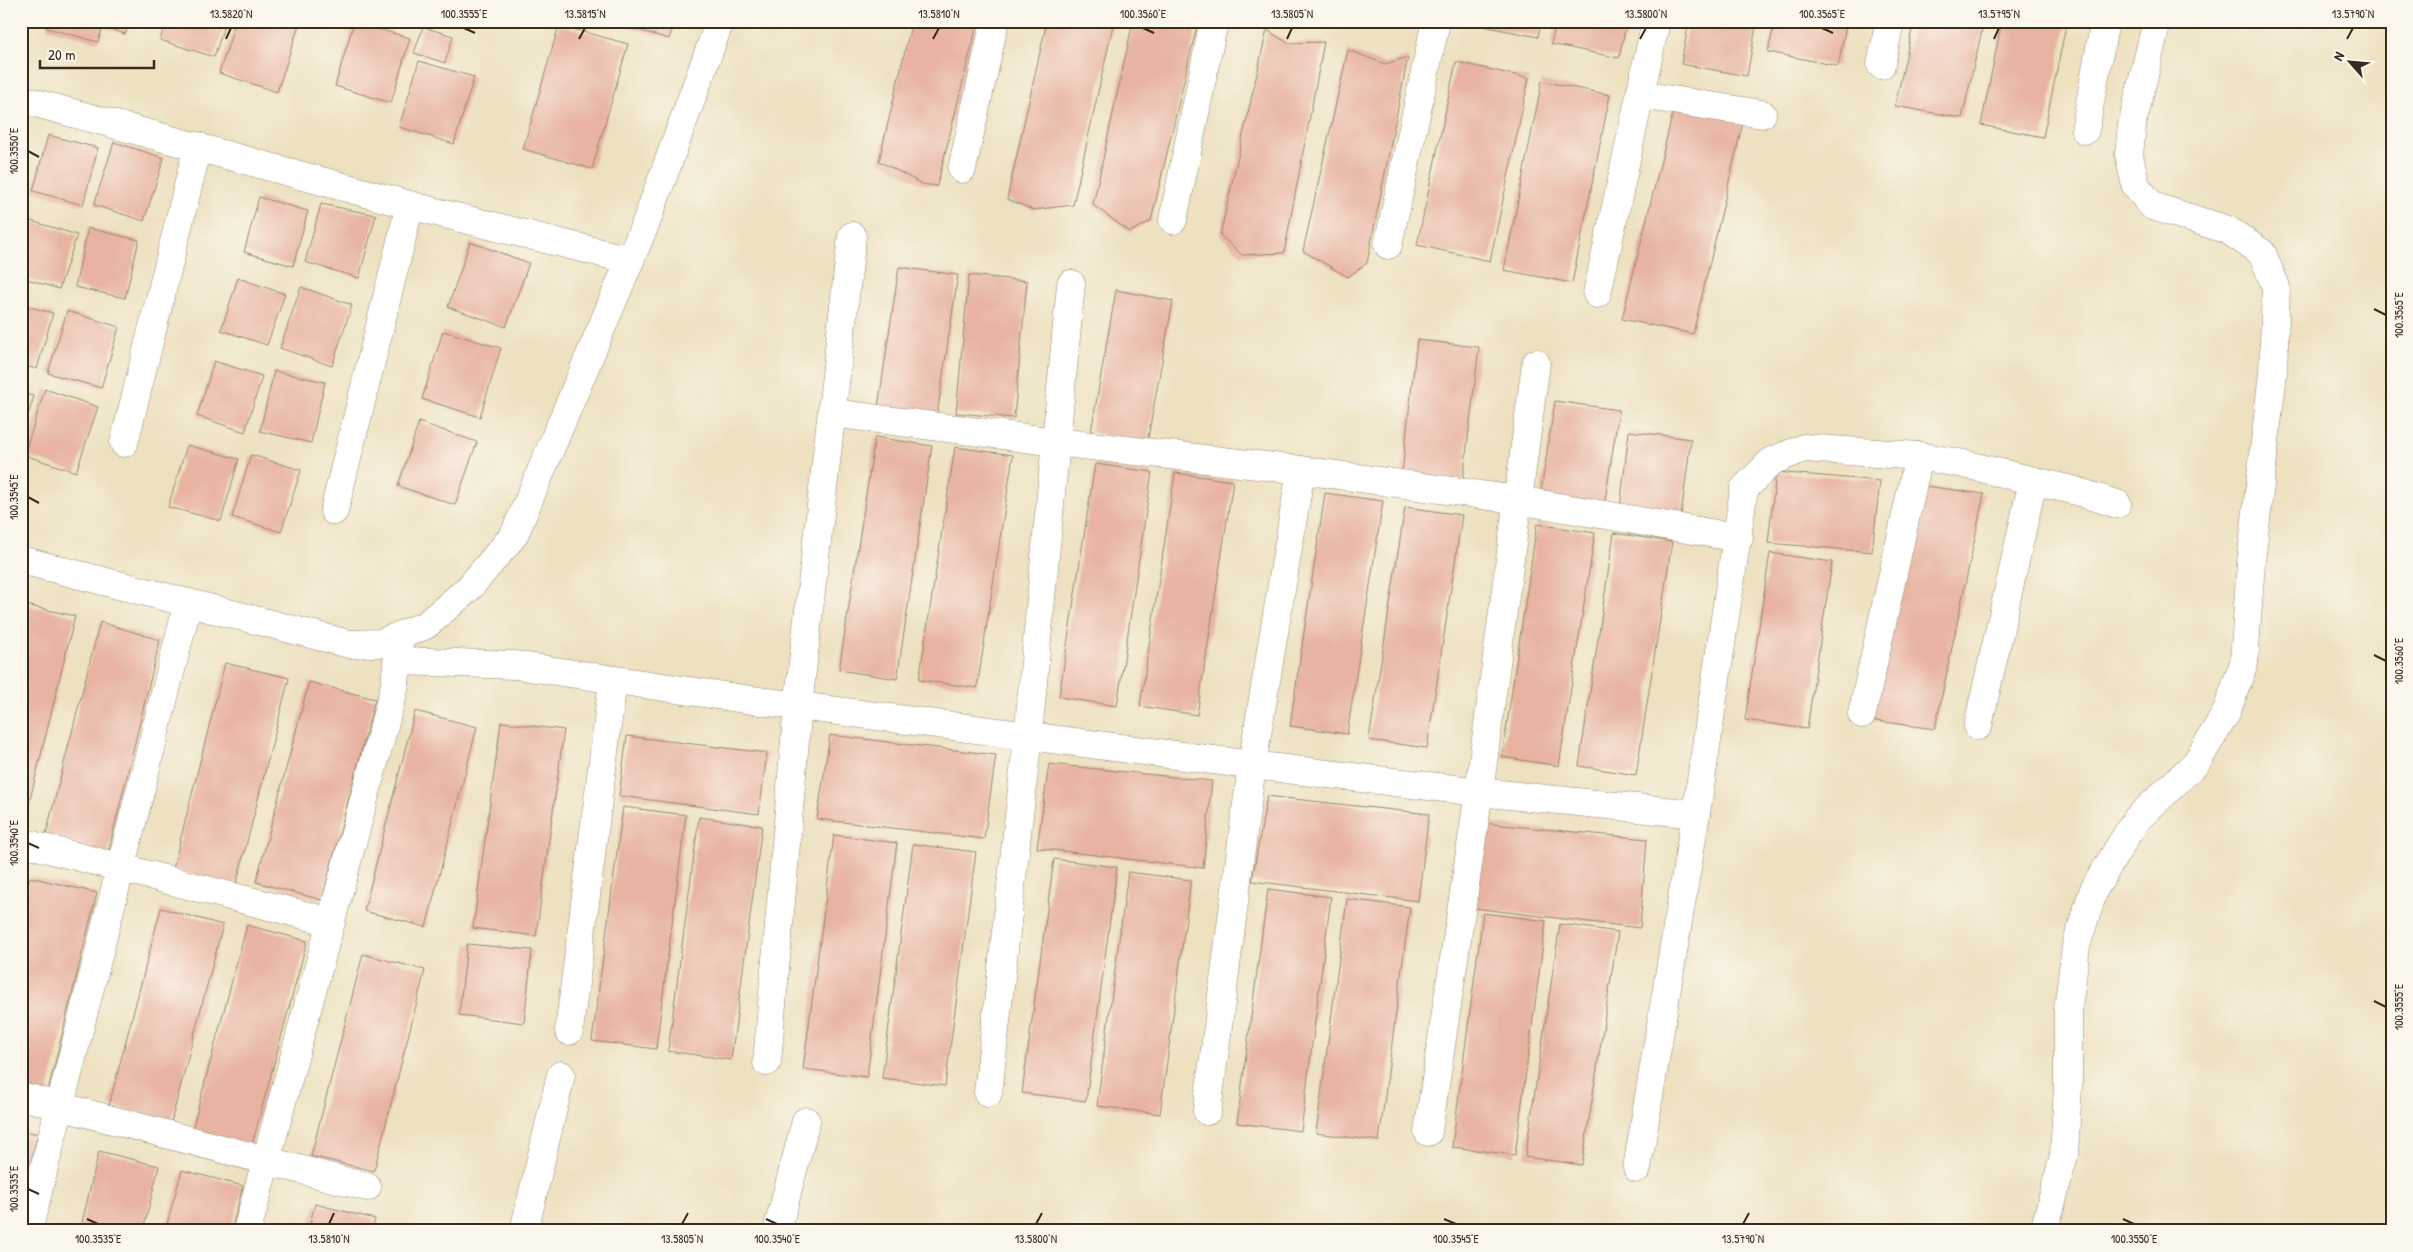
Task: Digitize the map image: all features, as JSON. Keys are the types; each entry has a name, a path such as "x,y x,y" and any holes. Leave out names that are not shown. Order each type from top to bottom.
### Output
{"street":[{"path":"247,1231 395,685 399,649 469,588 514,535 542,473 647,220 720,21"},
{"path":"962,169 995,21"},
{"path":"1173,220 1214,21"},
{"path":"1388,245 1436,21"},
{"path":"1597,294 1656,21"},
{"path":"1881,65 1890,21"},
{"path":"2085,130 2105,21"},
{"path":"2044,1231 2064,1155 2068,1086 2068,1009 2076,946 2094,889 2135,821 2196,763 2226,713 2244,663 2251,562 2273,373 2276,287 2262,253 2228,230 2152,206 2136,186 2129,156 2132,125 2157,21"},
{"path":"1640,95 1762,114"},
{"path":"21,99 410,205 630,260"},
{"path":"124,443 198,146"},
{"path":"334,511 410,205"},
{"path":"767,1062 798,706 852,236"},
{"path":"988,1093 1028,735 1071,284"},
{"path":"1428,1132 1479,792 1536,363"},
{"path":"832,413 1056,442 1301,470 1518,500 1739,538"},
{"path":"1637,1168 1696,814 1739,538 1744,489 1772,461 1804,448 1919,456 1964,464 2117,504"},
{"path":"1862,714 1919,456"},
{"path":"1207,1112 1252,765 1301,470"},
{"path":"1978,726 2033,481"},
{"path":"21,560 349,644 381,642 399,649 613,680 1252,765 1479,792 1696,814"},
{"path":"28,1231 188,603"},
{"path":"569,1031 613,680"},
{"path":"21,842 330,922"},
{"path":"524,1231 561,1075"},
{"path":"21,1096 367,1187"},
{"path":"778,1231 806,1121"}],"building":[{"path":"48,21 130,21 125,34 103,27 98,42 47,28"},
{"path":"166,21 226,21 214,57 160,40"},
{"path":"236,21 288,21 299,25 277,92 219,73"},
{"path":"607,21 675,21 669,39"},
{"path":"912,21 978,21 937,186 922,184 879,161"},
{"path":"1047,21 1114,21 1073,205 1033,210 1007,199"},
{"path":"1133,21 1198,21 1151,221 1130,232 1093,205"},
{"path":"1469,21 1541,21 1538,37 1468,23"},
{"path":"1556,21 1627,21 1619,58 1551,44"},
{"path":"1689,21 1757,21 1747,76 1681,64"},
{"path":"1775,21 1847,21 1838,66 1768,52"},
{"path":"1914,21 1984,21 1962,118 1895,106"},
{"path":"2002,21 2067,21 2043,137 1981,125"},
{"path":"354,22 410,38 391,103 335,86"},
{"path":"559,25 628,44 592,169 523,149"},
{"path":"423,27 453,36 445,63 414,53"},
{"path":"1267,30 1288,43 1324,42 1284,253 1242,255 1220,235"},
{"path":"1348,50 1385,64 1408,57 1367,263 1348,277 1303,251"},
{"path":"419,61 474,77 454,144 399,127"},
{"path":"1456,62 1529,78 1490,261 1417,245"},
{"path":"1542,81 1610,95 1572,283 1504,270"},
{"path":"1675,104 1743,122 1693,334 1622,319"},
{"path":"48,135 98,148 83,205 33,191"},
{"path":"114,142 164,158 144,221 94,205"},
{"path":"259,197 308,211 293,266 244,252"},
{"path":"321,204 376,215 359,278 305,262"},
{"path":"28,220 77,235 59,289 21,277 21,241"},
{"path":"88,228 139,240 125,298 75,287"},
{"path":"470,242 529,263 506,327 448,307"},
{"path":"899,267 958,275 937,415 878,407"},
{"path":"969,275 1027,281 1014,418 956,413"},
{"path":"238,278 285,294 267,345 221,330"},
{"path":"301,287 352,305 332,366 280,348"},
{"path":"1116,290 1173,301 1147,443 1091,432"},
{"path":"21,305 53,313 37,369 21,365"},
{"path":"67,311 119,327 101,388 48,373"},
{"path":"443,331 501,348 480,417 422,399"},
{"path":"1417,340 1479,347 1463,480 1402,473"},
{"path":"214,361 262,376 245,432 197,416"},
{"path":"274,371 325,382 311,443 260,431"},
{"path":"45,389 98,407 76,472 24,455"},
{"path":"21,393 34,396 22,434 21,434"},
{"path":"1555,401 1619,410 1603,513 1539,503"},
{"path":"419,422 477,442 455,505 398,486"},
{"path":"1629,431 1691,439 1681,515 1620,508"},
{"path":"875,437 932,446 897,679 839,670"},
{"path":"187,445 239,459 221,521 168,507"},
{"path":"955,447 1013,455 977,688 919,680"},
{"path":"251,455 301,470 281,532 232,517"},
{"path":"1095,464 1152,472 1117,706 1059,697"},
{"path":"1776,472 1880,481 1872,552 1768,543"},
{"path":"1175,473 1233,481 1197,715 1140,706"},
{"path":"1918,485 1984,494 1935,729 1869,720"},
{"path":"1325,493 1383,501 1347,734 1290,726"},
{"path":"1405,507 1462,515 1427,748 1369,740"},
{"path":"1537,524 1595,533 1559,766 1502,757"},
{"path":"1614,533 1672,542 1636,775 1579,766"},
{"path":"1770,553 1832,562 1807,729 1745,720"},
{"path":"21,604 75,616 22,832 21,832"},
{"path":"100,622 160,640 107,857 46,834"},
{"path":"225,663 289,678 236,885 173,869"},
{"path":"309,682 375,699 322,900 256,882"},
{"path":"415,711 477,727 426,927 364,911"},
{"path":"501,722 564,730 536,936 473,928"},
{"path":"830,735 996,755 984,839 817,819"},
{"path":"627,736 767,753 759,814 619,796"},
{"path":"1049,764 1212,781 1203,868 1037,848"},
{"path":"1267,796 1429,814 1418,901 1252,881"},
{"path":"623,807 686,815 656,1049 592,1041"},
{"path":"699,817 762,826 731,1060 668,1051"},
{"path":"1482,823 1647,839 1640,928 1473,908"},
{"path":"834,835 897,843 867,1077 803,1069"},
{"path":"913,844 976,852 945,1086 882,1078"},
{"path":"1054,859 1117,867 1086,1101 1022,1093"},
{"path":"1128,872 1191,880 1160,1114 1097,1106"},
{"path":"30,877 97,893 47,1095 21,1089 21,911"},
{"path":"1268,889 1331,897 1301,1131 1237,1123"},
{"path":"1347,899 1410,907 1379,1141 1316,1133"},
{"path":"161,908 223,925 171,1122 109,1105"},
{"path":"1483,913 1546,921 1515,1155 1452,1147"},
{"path":"1560,924 1618,932 1582,1165 1525,1157"},
{"path":"247,925 307,941 252,1145 192,1130"},
{"path":"467,944 532,950 524,1023 459,1015"},
{"path":"363,954 425,970 374,1171 311,1156"},
{"path":"21,1130 38,1134 22,1197 21,1197"},
{"path":"99,1151 159,1166 143,1231 80,1231"},
{"path":"182,1170 243,1186 231,1231 165,1231"},
{"path":"315,1204 375,1219 372,1231 308,1231"}]}
